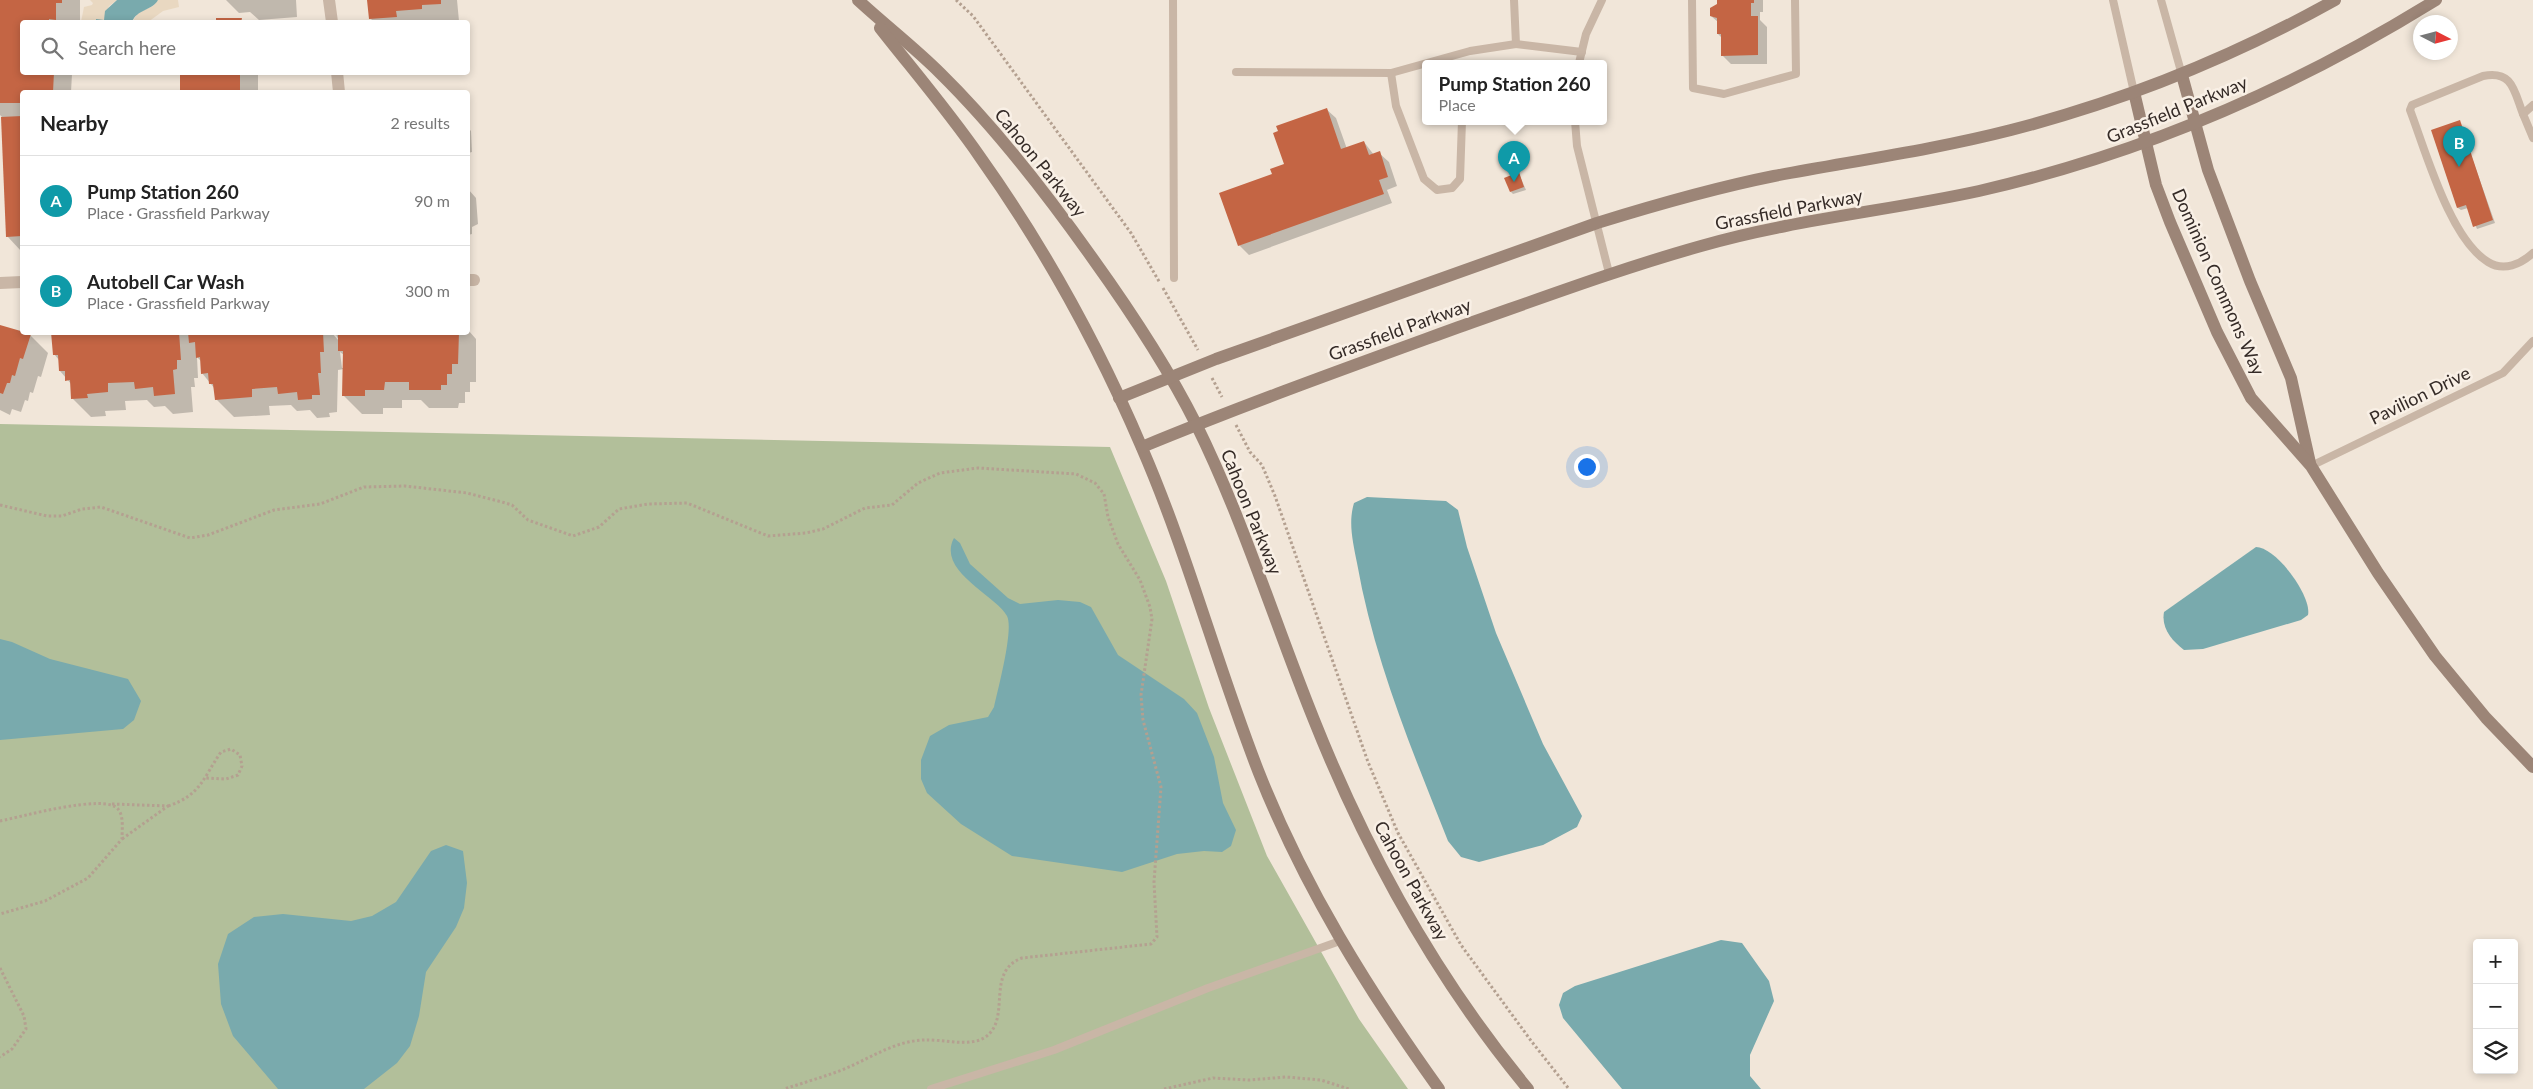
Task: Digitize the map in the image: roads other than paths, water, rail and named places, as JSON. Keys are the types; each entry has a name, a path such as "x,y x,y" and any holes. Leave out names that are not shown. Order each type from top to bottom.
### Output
{"street":[{"path":"329,0 332,20"},
{"name":"Grassfield Parkway","path":"1118,398 1205,364 1597,223 1725,187 2011,130 2082,110 2182,75 2294,23 2335,0"},
{"name":"Grassfield Parkway","path":"1142,447 1229,411 1609,273 1705,244 2007,184 2068,168 2146,142 2248,102 2316,69 2436,0"},
{"name":"Cahoon Parkway","path":"859,1 940,73 1052,201 1121,298 1171,377 1196,424 1246,540 1317,729 1363,831 1398,897 1436,962 1478,1024 1528,1089"},
{"name":"Cahoon Parkway","path":"859,1 980,156 1012,204 1062,288 1142,447 1186,560 1259,773 1305,875 1340,941 1386,1015 1439,1089"},
{"path":"337,75 339,90"},
{"name":"Dominion Commons Way","path":"2182,75 2194,124 2222,207 2291,378 2311,466"},
{"name":"Dominion Commons Way","path":"2134,92 2156,185 2187,264 2217,332 2251,398 2311,466 2378,574 2435,656 2486,718 2533,767"},
{"path":"0,283 20,282"}],"lane":[{"path":"1173,0 1174,278"},
{"path":"1514,0 1516,44"},
{"path":"1580,60 1586,34 1602,0"},
{"path":"1692,0 1693,88 1724,94 1796,74 1795,0"},
{"path":"2113,0 2134,92"},
{"path":"2161,0 2182,75"},
{"path":"1436,60 1457,54 1516,44 1582,52"},
{"path":"1457,54 1458,60"},
{"path":"1236,72 1391,73 1422,64"},
{"path":"1391,73 1396,106 1424,180 1437,190 1452,188 1460,179 1462,125"},
{"path":"2533,138 2512,84 2504,77 2494,74 2483,76 2412,105 2410,110 2445,202 2461,235 2489,263 2506,267 2522,263 2533,253"},
{"path":"2523,114 2533,105"},
{"path":"1575,125 1577,146 1609,273"},
{"name":"Pavilion Drive","path":"2311,466 2503,373 2533,341"},
{"path":"931,1089 1054,1050 1208,988 1340,941"}],"water":[{"path":"117,0 158,0 133,20 104,20 105,11"},
{"path":"1367,497 1446,501 1458,510 1467,547 1496,633 1543,744 1582,816 1577,827 1543,845 1479,862 1461,857 1448,841 1395,704 1373,635 1364,599 1353,540 1351,518 1354,503"},
{"path":"954,538 960,543 970,564 1008,598 1020,604 1058,600 1080,602 1091,607 1118,655 1184,699 1197,713 1214,757 1223,803 1236,830 1231,846 1222,852 1204,851 1177,854 1122,872 1012,856 961,824 927,793 921,779 921,760 930,736 949,725 988,717 994,707 1005,660 1008,633 1009,623 1007,616 1001,608 970,582 953,561 951,550"},
{"path":"2256,547 2264,549 2273,555 2291,574 2304,596 2308,607 2308,615 2301,620 2203,649 2184,650 2168,634 2164,623 2164,612"},
{"path":"0,639 12,642 50,659 128,679 141,701 134,720 123,729 0,740"},
{"path":"446,845 463,851 467,883 464,908 456,927 426,972 419,1016 410,1046 397,1063 364,1089 278,1089 233,1036 221,1004 218,964 228,934 254,917 283,914 351,921 372,916 396,902 431,851"},
{"path":"1721,940 1742,943 1769,981 1774,1001 1750,1055 1750,1076 1761,1089 1622,1089 1563,1018 1559,1005 1563,993 1575,986"}],"place":[{"name":"Autobell Car Wash","path":"2459,167"},
{"name":"Pump Station 260","path":"1514,182"}]}
